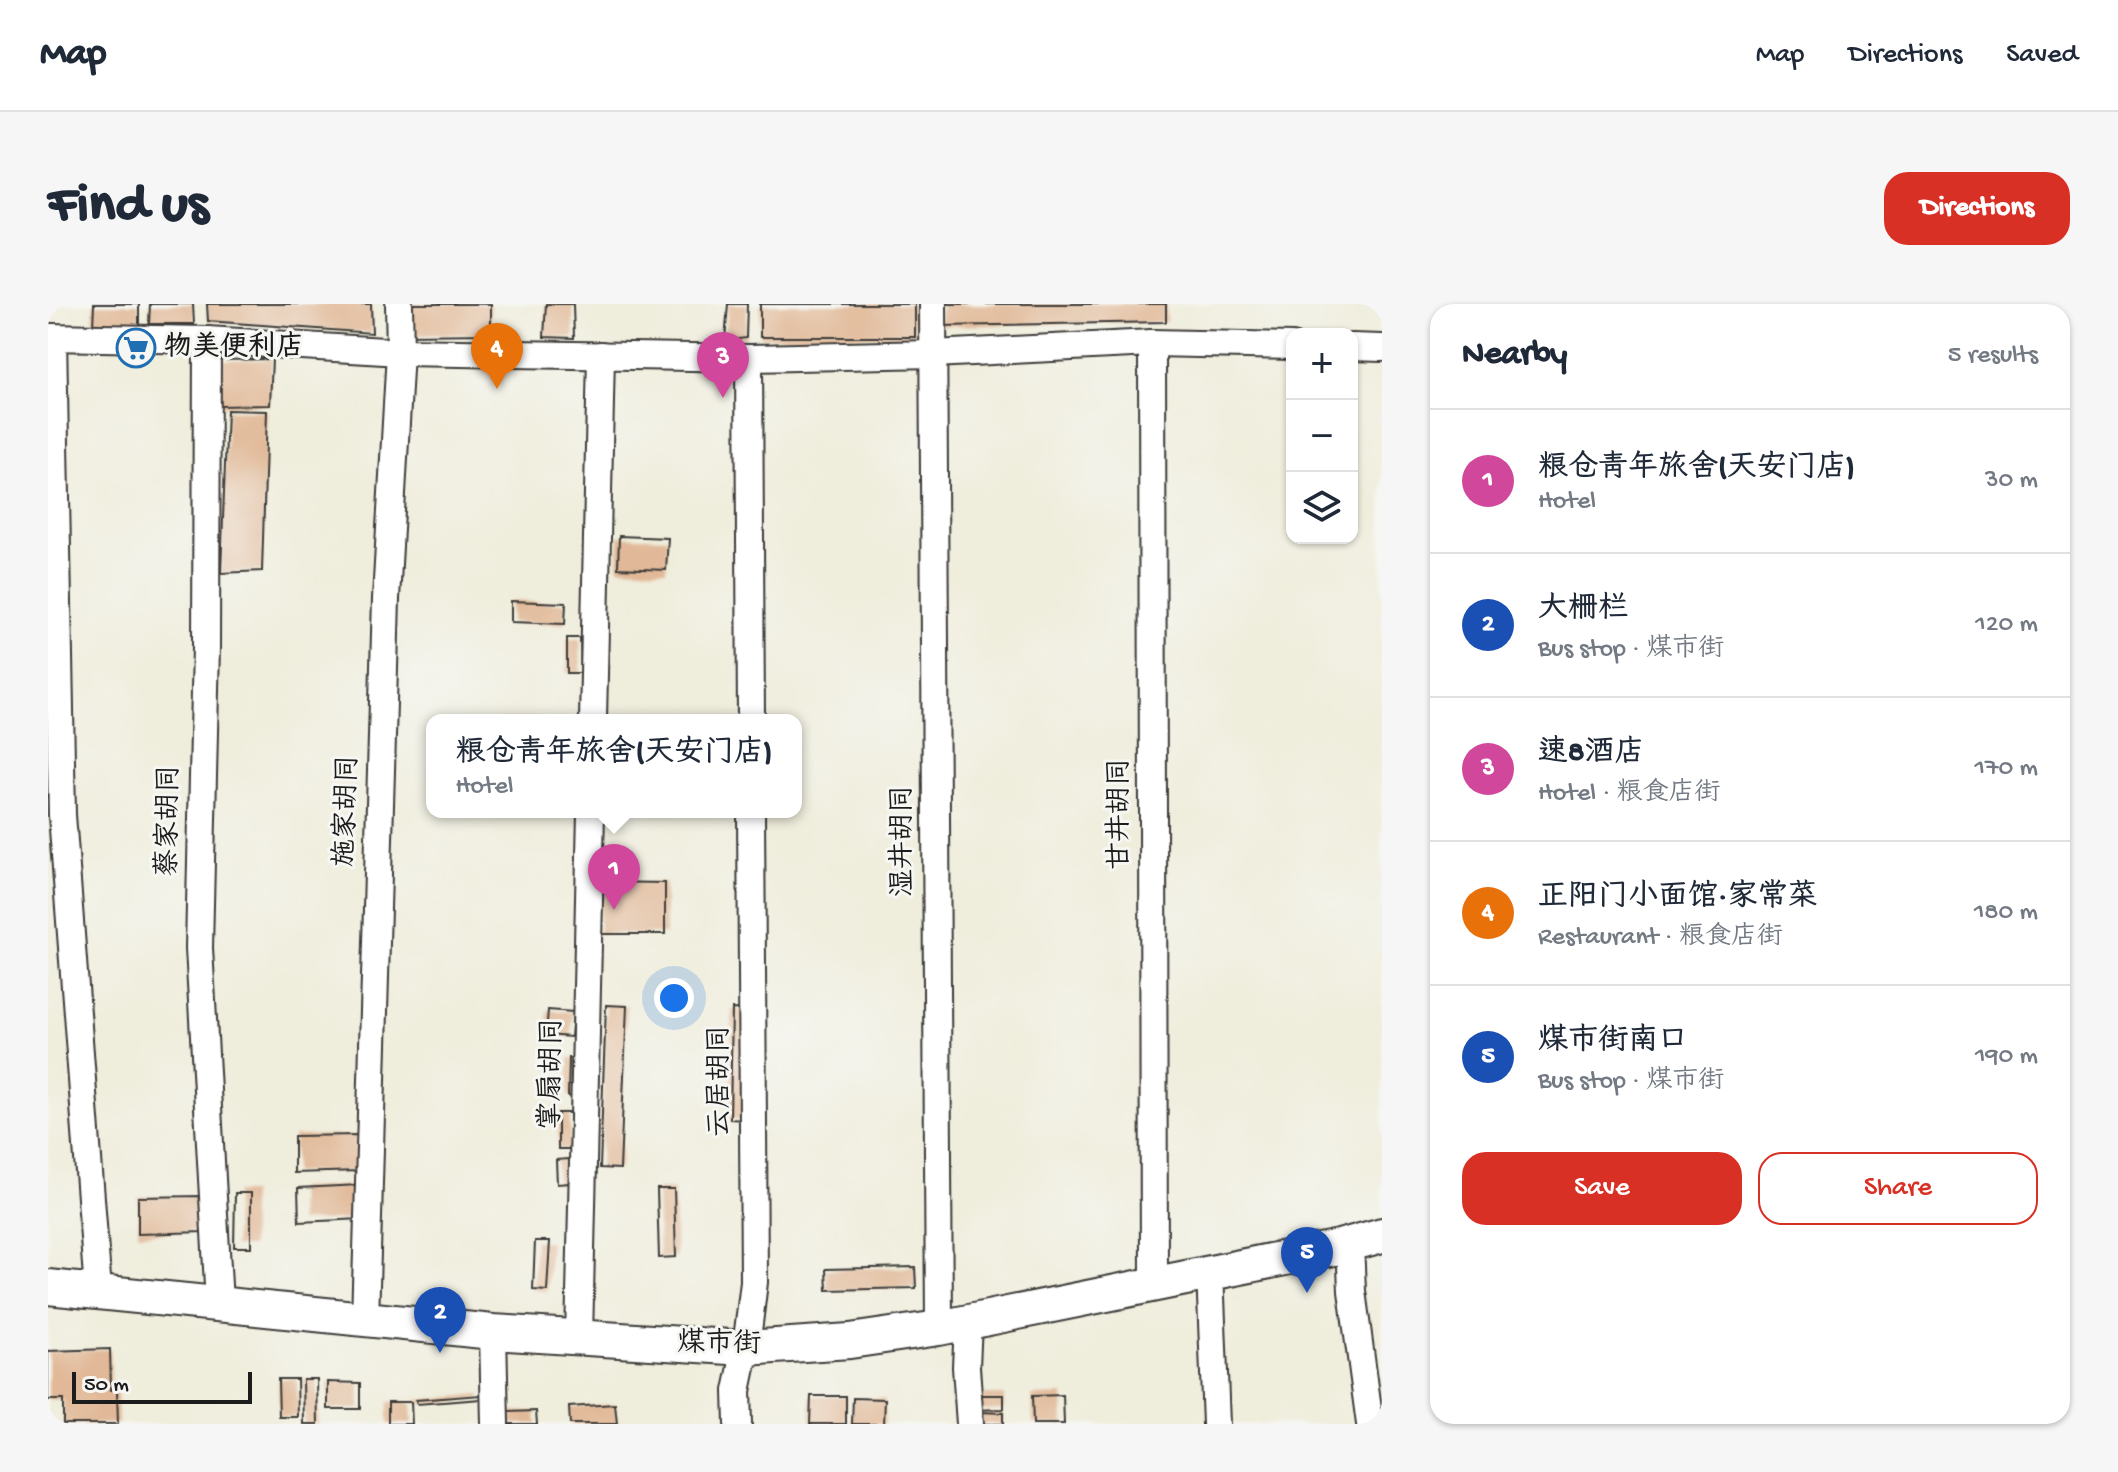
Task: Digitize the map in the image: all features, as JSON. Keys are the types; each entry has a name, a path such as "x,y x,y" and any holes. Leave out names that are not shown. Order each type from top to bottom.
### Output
{"main road":[{"name":"煤市街","path":"48,1287 493,1332 746,1348 850,1341 953,1325 1339,1247 1366,1238"}],"street":[{"name":"施家胡同","path":"365,1320 386,599 400,352 399,304"},
{"path":"933,304 933,354"},
{"path":"98,1291 62,815 50,337 207,340 400,352 749,358 933,354 1152,343 1286,346"},
{"name":"蔡家胡同","path":"207,340 206,647 199,948 219,1303"},
{"name":"甘井胡同","path":"1152,343 1154,1284"},
{"path":"1358,347 1382,348"},
{"name":"湿井胡同","path":"933,354 953,1325 966,1367 970,1424"},
{"path":"593,714 601,355"},
{"path":"749,358 751,714"},
{"name":"掌扇胡同","path":"579,1338 591,818"},
{"name":"云居胡同","path":"738,1424 737,1391 754,1282 751,818"},
{"path":"1366,1238 1352,1291 1370,1424"},
{"path":"1210,1271 1216,1424"},
{"path":"493,1332 495,1424"}],"building":[{"path":"94,304 139,304 139,328 93,327"},
{"path":"150,304 193,304 194,324 149,324"},
{"path":"207,304 371,304 372,333 208,321"},
{"path":"403,304 491,304 491,334 404,335"},
{"path":"546,304 573,304 574,338 544,337"},
{"path":"728,304 747,304 746,338 725,341"},
{"path":"760,304 915,304 915,337 760,337"},
{"path":"941,304 1166,304 1166,322 940,326"},
{"path":"272,359 270,405 220,406 220,360"},
{"path":"227,410 267,411 262,571 221,573"},
{"path":"619,536 668,538 666,570 618,568"},
{"path":"511,601 566,603 565,624 511,622"},
{"path":"567,638 580,638 581,673 567,673"},
{"path":"600,882 665,883 665,934 599,934"},
{"path":"606,1005 627,1006 620,1169 600,1168"},
{"path":"732,1009 746,1010 744,1120 730,1119"},
{"path":"548,1010 573,1012 571,1037 546,1035"},
{"path":"569,1058 579,1058 577,1097 568,1096"},
{"path":"558,1113 570,1113 570,1149 558,1149"},
{"path":"359,1135 359,1171 294,1173 294,1136"},
{"path":"569,1159 570,1183 557,1184 556,1160"},
{"path":"360,1185 362,1219 299,1222 298,1188"},
{"path":"657,1189 674,1189 676,1257 659,1258"},
{"path":"235,1193 251,1193 251,1247 234,1247"},
{"path":"203,1196 204,1232 138,1234 138,1197"},
{"path":"535,1241 550,1241 547,1291 533,1290"},
{"path":"915,1267 916,1288 827,1290 826,1269"},
{"path":"110,1349 111,1390 117,1390 118,1424 63,1424 63,1400 48,1400 48,1351"},
{"path":"278,1379 297,1379 298,1417 279,1417"},
{"path":"303,1379 317,1379 318,1424 304,1424"},
{"path":"328,1382 360,1383 360,1409 328,1409"},
{"path":"481,1395 481,1399 417,1404 416,1400"},
{"path":"974,1395 1004,1395 1004,1409 973,1410"},
{"path":"1063,1395 1064,1424 1033,1424 1032,1396"},
{"path":"811,1396 846,1396 846,1424 810,1424"},
{"path":"853,1398 885,1399 884,1424 852,1424"},
{"path":"388,1402 411,1402 412,1424 388,1424"},
{"path":"615,1404 617,1424 570,1424 569,1407"},
{"path":"536,1411 537,1424 507,1424 507,1412"},
{"path":"979,1412 1003,1413 1003,1424 979,1424"}],"place":[{"name":"物美便利店","path":"136,348"},
{"name":"正阳门小面馆·家常菜","path":"497,389"},
{"name":"速8酒店","path":"723,398"},
{"name":"粮仓青年旅舍(天安门店)","path":"614,910"},
{"name":"煤市街南口","path":"1307,1293"},
{"name":"大栅栏","path":"440,1353"}]}
